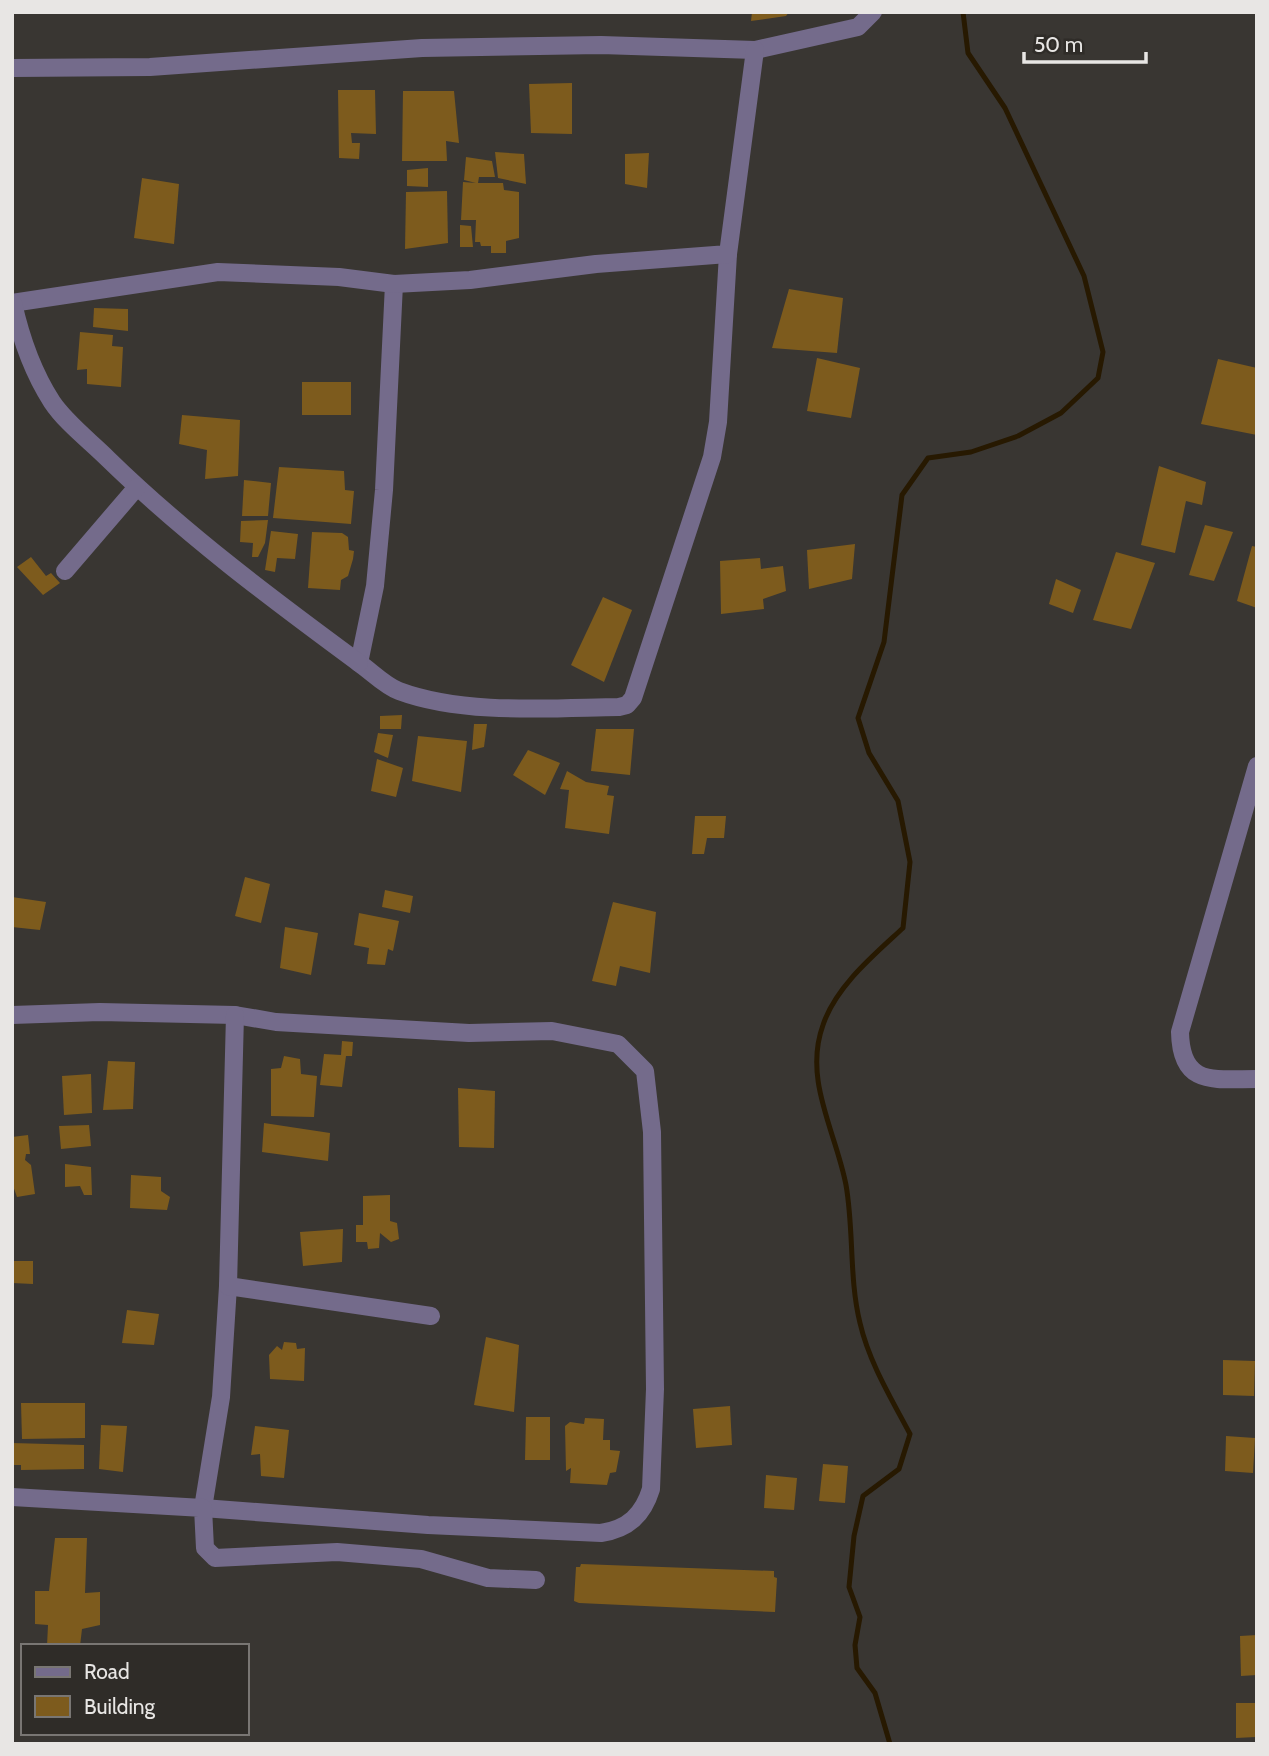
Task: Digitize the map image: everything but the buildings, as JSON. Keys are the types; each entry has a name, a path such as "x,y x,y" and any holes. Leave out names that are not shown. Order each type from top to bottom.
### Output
{"street":[{"path":"12,68 150,67 450,48 601,45 755,50 858,27 873,12"},
{"path":"728,254 596,264 470,280 394,284 287,273 218,272 13,303 23,348 53,403 137,487 261,592 397,690 481,706 627,705 633,698 712,457 717,431 728,254 755,50"},
{"path":"359,663 375,586 383,503 394,284"},
{"path":"65,571 137,487"},
{"path":"1257,766 1180,1032 1181,1051 1188,1068 1197,1075 1210,1079 1257,1079"},
{"path":"12,1015 100,1012 235,1015 276,1022 469,1033 552,1031 618,1044 634,1057 645,1071 652,1132 655,1389 652,1489 647,1502 635,1518 621,1530 601,1533 428,1525 12,1497"},
{"path":"235,1015 228,1286 220,1397 203,1508 205,1548 215,1558 337,1552 421,1559 488,1578 536,1580"},
{"path":"228,1286 431,1316"}],"waterway":[{"path":"890,1744 875,1693 857,1668 855,1645 860,1617 849,1587 854,1536 863,1496 899,1469 910,1434 875,1366 860,1323 854,1289 846,1185 823,1106 817,1066 823,1025 837,997 868,960 903,928 910,862 898,801 869,753 858,718 884,642 902,495 928,458 971,452 1018,436 1061,413 1098,378 1103,352 1084,276 1005,108 968,53 963,12"}]}
